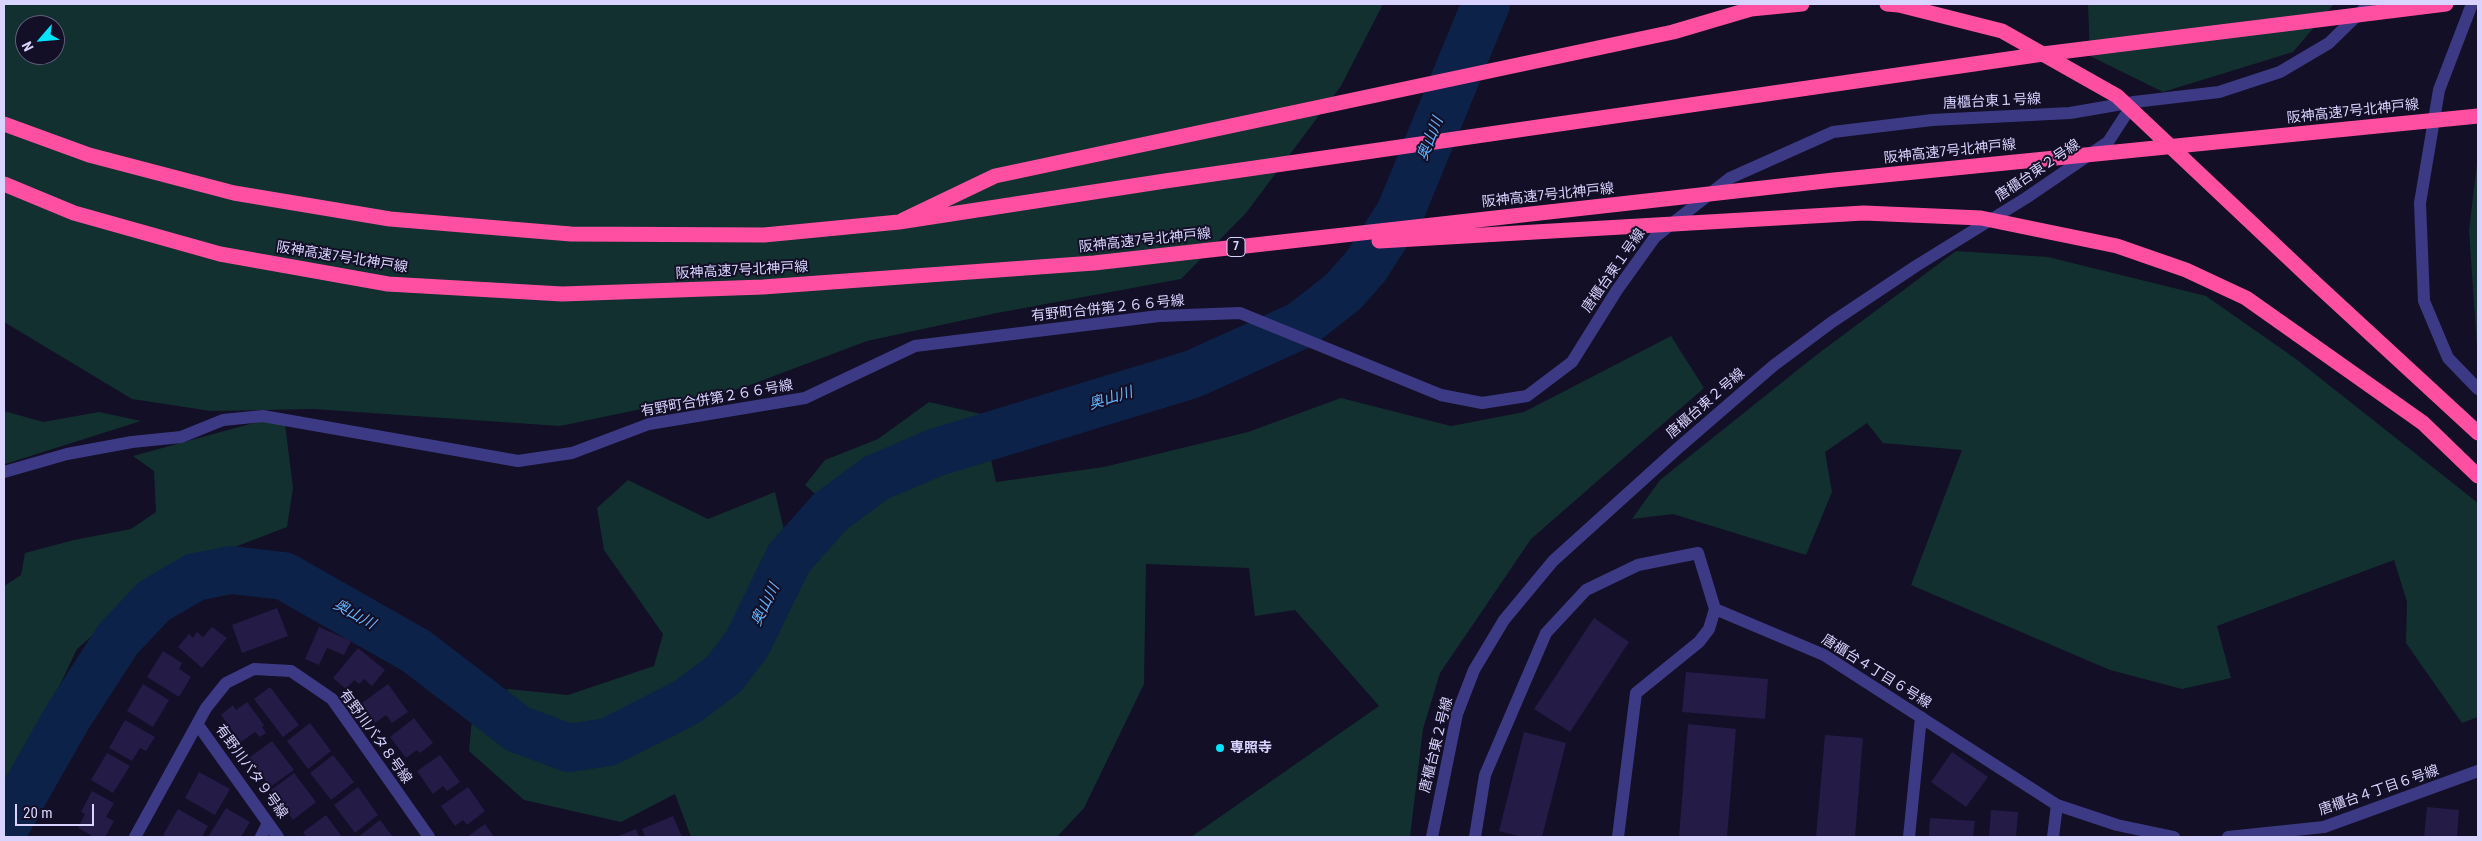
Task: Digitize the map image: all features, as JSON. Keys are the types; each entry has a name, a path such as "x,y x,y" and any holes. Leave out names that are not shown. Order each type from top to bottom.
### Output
{"highway":[{"path":"899,222 995,176 1673,32 1751,9 1802,4"},
{"path":"1887,4 1899,5 2002,31 2117,96 2313,281 2478,432"},
{"path":"4,124 90,155 234,193 390,219 581,234 764,235 899,222 1165,181 2043,54 2446,4"},
{"name":"阪神高速7号北神戸線","path":"4,184 74,213 220,254 388,284 552,293 773,287 1094,263 1834,180 2478,116"},
{"path":"1207,250 1864,214 1981,218 2118,246 2186,270 2246,298 2423,423 2478,476"}],"street":[{"name":"唐櫃台東１号線","path":"1257,318 1400,380 1441,395 1482,403 1527,396 1572,362 1617,290 1655,237 1730,178 1833,132 1932,120 2070,113 2134,102 2219,92 2280,72 2329,43 2369,4"},
{"path":"2472,4 2439,90 2420,203 2424,302 2448,358 2478,389"},
{"name":"唐櫃台東２号線","path":"1432,837 1457,714 1474,670 1504,620 1553,561 1677,448 1773,366 1832,322 1916,266 2026,198 2108,142 2134,102"},
{"name":"有野町合併第２６６号線","path":"4,472 67,454 132,442 181,437 223,420 263,416 518,461 572,453 649,424 805,398 915,346 1159,316 1240,313 1257,318"},
{"path":"1475,837 1486,775 1546,633 1586,590 1638,565 1698,553 1715,609 1709,629 1699,642 1636,693 1618,837"},
{"name":"唐櫃台４丁目６号線","path":"1715,609 1824,655 2057,805 2117,825 2174,837"},
{"name":"有野川バタ８号線","path":"135,837 206,708 226,683 254,669 291,671 332,699 429,837"},
{"path":"1909,837 1921,717"},
{"name":"有野川バタ９号線","path":"198,725 278,837"},
{"name":"唐櫃台４丁目６号線","path":"2228,837 2324,832 2478,771"},
{"path":"2053,837 2057,805"},
{"path":"261,837 268,823"}],"green space":[{"path":"4,4 1383,4 1341,86 1246,213 1181,279 997,313 867,341 742,388 560,426 313,409 211,411 132,399 4,322"},
{"path":"2088,4 2334,4 2293,52 2163,92 2090,56"},
{"path":"2478,155 2478,362 2469,230"},
{"path":"1956,251 2048,257 2206,296 2296,359 2478,503 2478,717 2462,723 2406,643 2407,602 2394,560 2217,626 2231,678 2182,689 2110,670 1911,585 1962,450 1883,443 1867,423 1825,452 1832,492 1806,555 1673,514 1632,519 1660,480 1815,356"},
{"path":"1671,336 1704,388 1531,539 1440,673 1423,729 1410,837 1191,837 1379,706 1295,610 1255,616 1249,568 1146,564 1144,684 1084,808 1057,837 691,837 675,794 621,822 524,800 469,751 473,708 508,689 568,695 654,666 663,634 604,550 597,508 628,480 708,519 775,492 784,530 822,551 841,517 805,485 825,460 878,439 929,402 981,414 996,482 1104,467 1248,432 1341,398 1451,426 1524,412"},
{"path":"4,411 43,422 99,412 141,421 5,464"},
{"path":"261,421 285,424 293,488 287,527 227,550 142,592 77,649 4,802 4,586 21,575 25,553 74,540 131,529 156,512 154,471 133,456"}],"building":[{"path":"277,608 288,636 242,653 232,625"},
{"path":"1594,618 1629,642 1570,732 1534,709"},
{"path":"212,627 227,638 202,668 178,647 189,634 193,638 197,632 203,637"},
{"path":"319,627 351,641 344,655 327,648 319,665 305,659"},
{"path":"358,648 385,670 372,686 364,679 359,684 354,680 346,689 333,678"},
{"path":"163,651 182,663 179,669 191,677 179,697 147,677"},
{"path":"1686,672 1768,679 1765,719 1682,712"},
{"path":"143,684 169,700 153,727 127,711"},
{"path":"388,684 408,712 392,723 386,715 375,723 362,703"},
{"path":"270,687 299,725 283,737 254,699"},
{"path":"247,702 264,725 262,727 266,733 260,737 255,732 241,742 221,715 233,705 236,710"},
{"path":"414,718 433,743 420,753 417,750 406,758 390,737"},
{"path":"125,720 155,737 146,751 140,748 132,761 109,748"},
{"path":"310,723 331,751 308,769 287,741"},
{"path":"1688,724 1736,729 1727,837 1679,837"},
{"path":"1524,732 1566,743 1542,837 1522,837 1499,831"},
{"path":"1825,735 1863,738 1855,837 1816,837"},
{"path":"272,741 294,770 270,787 249,758"},
{"path":"1952,752 1988,777 1966,807 1931,782"},
{"path":"107,753 130,766 113,793 91,780"},
{"path":"333,755 354,782 331,800 310,773"},
{"path":"440,755 460,782 447,791 443,786 433,794 417,771"},
{"path":"199,772 230,789 215,815 185,798"},
{"path":"294,773 316,802 293,820 271,790"},
{"path":"358,787 378,815 355,833 334,805"},
{"path":"468,787 485,811 467,825 463,820 455,826 441,806"},
{"path":"92,791 114,803 106,817 114,821 105,837 94,837 78,828 85,814 81,812"},
{"path":"2427,807 2459,810 2457,837 2424,837"},
{"path":"226,808 250,822 241,837 208,837"},
{"path":"178,809 208,826 202,837 168,837 163,835"},
{"path":"1991,810 2018,812 2016,837 1989,837"},
{"path":"326,815 342,837 306,837 303,832"},
{"path":"673,816 682,837 645,837 642,829"},
{"path":"1930,818 1975,821 1973,837 1929,837"},
{"path":"380,820 393,837 358,837"},
{"path":"485,824 494,837 467,837"},
{"path":"636,829 639,837 616,837"}],"waterway":[{"name":"奥山川","path":"4,829 67,718 118,639 154,601 195,577 231,570 284,576 416,651 518,729 569,748 608,742 687,702 724,674 747,644 789,558 830,512 876,478 934,453 1193,374 1301,325 1343,292 1366,266 1400,213 1486,4"}],"place":[{"name":"専照寺","path":"1220,748"}]}
